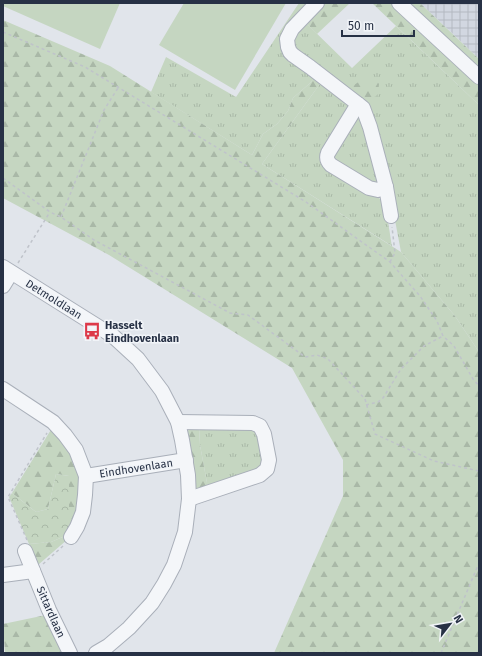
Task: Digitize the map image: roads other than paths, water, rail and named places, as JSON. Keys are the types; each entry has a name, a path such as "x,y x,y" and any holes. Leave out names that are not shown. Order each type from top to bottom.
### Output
{"street":[{"path":"317,3 292,29 287,39 288,47 293,55 363,108 366,114 386,187 390,216"},
{"path":"399,3 479,77"},
{"path":"358,104 328,152 326,156 327,159 331,165 369,188 378,190 386,187"},
{"path":"3,286 7,270"},
{"name":"Detmoldlaan","path":"7,270 113,336 138,359 162,391 178,422 186,460 189,499 185,532 174,565 152,603 129,628 108,646 96,653"},
{"name":"Eindhovenlaan","path":"3,389 53,422 76,450 86,476 83,512 79,532"},
{"path":"178,422 253,423 260,426 264,434 269,460 267,469 260,475 189,499"},
{"name":"Eindhovenlaan","path":"86,476 186,460"},
{"name":"Sittardlaan","path":"26,551 49,610 70,653"},
{"path":"3,576 33,571"}],"place":[{"name":"Hasselt Eindhovenlaan","path":"92,331"}]}
